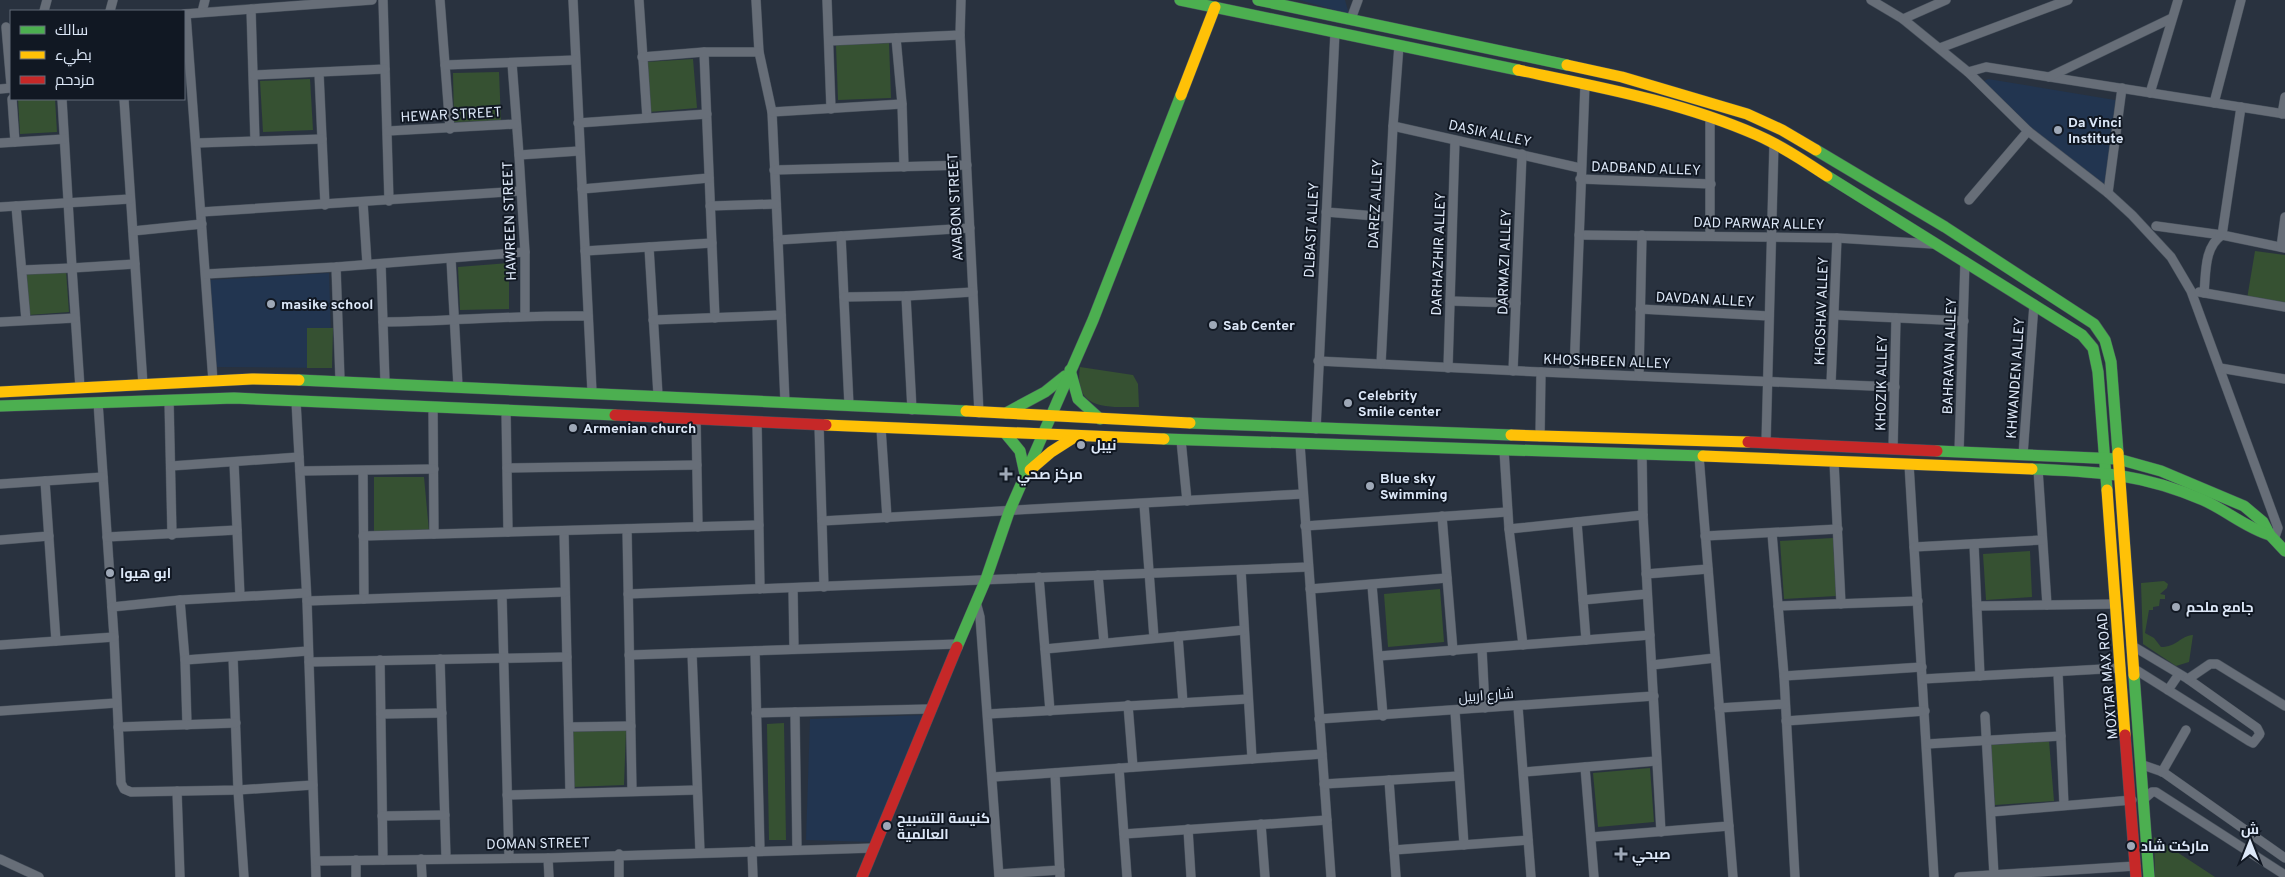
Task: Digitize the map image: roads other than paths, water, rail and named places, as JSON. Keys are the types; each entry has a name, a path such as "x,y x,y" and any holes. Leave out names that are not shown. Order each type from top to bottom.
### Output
{"street":[{"path":"202,12 205,0"},
{"path":"213,381 196,143 187,78 185,14 299,3 372,0"},
{"path":"383,0 389,201"},
{"path":"440,0 450,129"},
{"path":"573,0 592,392"},
{"path":"639,0 646,118"},
{"path":"756,0 759,52 772,112 785,402"},
{"path":"827,0 831,109"},
{"name":"AVABON STREET","path":"961,0 960,35 979,413"},
{"name":"MOXTAR MAX ROAD","path":"1180,0 1585,84 1678,106 1710,117 1774,143 2082,335 2093,348 2098,372 2121,668 2138,799 2136,872"},
{"path":"1258,0 1645,82 1736,109 1759,119 1945,227 2084,315 2098,328 2107,346 2111,362 2140,764 2138,799 2149,877"},
{"path":"1351,19 1358,0"},
{"path":"1871,0 1903,19 1940,48 1968,72 2028,131 2108,193 2167,252 2179,268 2191,291 2278,528 2272,537"},
{"path":"1903,19 1946,0"},
{"path":"1940,48 2068,0"},
{"path":"2150,92 2178,0"},
{"path":"2214,103 2241,0"},
{"path":"862,877 930,709 986,579 1009,512 1093,320 1176,113 1215,7"},
{"path":"251,9 255,141"},
{"path":"2049,77 2172,18"},
{"path":"6,27 10,75"},
{"name":"DLBAST ALLEY","path":"1316,429 1335,32"},
{"path":"828,41 960,35"},
{"path":"896,38 902,104 904,167"},
{"path":"1455,57 1459,42"},
{"name":"DAREZ ALLEY","path":"1381,364 1399,45"},
{"path":"1483,63 1485,48"},
{"path":"642,57 704,52 759,52"},
{"path":"704,52 715,318"},
{"path":"446,65 575,60"},
{"path":"512,63 519,155"},
{"path":"1968,72 1986,67 2283,114 2285,97"},
{"path":"254,75 385,69"},
{"path":"319,73 325,204"},
{"path":"1574,373 1580,168 1585,84"},
{"path":"2108,193 2122,88"},
{"path":"12,100 15,142"},
{"path":"62,100 80,388"},
{"path":"124,100 143,385"},
{"path":"772,112 902,104"},
{"path":"2204,293 2210,248 2215,240 2222,235 2241,107"},
{"path":"578,123 707,114"},
{"path":"1710,117 1710,236"},
{"name":"HEWAR STREET","path":"388,131 516,124"},
{"name":"DASIK ALLEY","path":"1393,126 1580,168"},
{"path":"1969,200 2028,131"},
{"path":"0,143 64,138"},
{"path":"196,143 322,139"},
{"name":"DARHAZHIR ALLEY","path":"1448,368 1455,140"},
{"path":"1766,443 1774,143"},
{"name":"HAWREEN STREET","path":"525,315 525,252 519,155 580,151"},
{"name":"DARMAZI ALLEY","path":"1513,371 1522,154"},
{"path":"774,170 966,165"},
{"path":"582,189 709,178"},
{"name":"DADBAND ALLEY","path":"1580,179 1711,184"},
{"path":"201,212 521,191"},
{"path":"0,207 130,199"},
{"path":"363,202 366,264"},
{"path":"710,206 776,204"},
{"path":"16,206 26,320"},
{"path":"1326,212 1388,217"},
{"path":"2156,226 2222,235 2283,248 2285,217"},
{"path":"132,231 202,224"},
{"path":"778,240 970,228"},
{"name":"DAD PARWAR ALLEY","path":"1579,234 1837,238 1939,245"},
{"name":"DAVDAN ALLEY","path":"1639,376 1642,235"},
{"path":"841,236 849,405"},
{"name":"KHOSHAV ALLEY","path":"1831,384 1837,238"},
{"path":"585,251 712,244"},
{"path":"649,247 658,396"},
{"path":"206,274 381,264 525,252"},
{"path":"451,259 458,386"},
{"name":"BAHRAVAN ALLEY","path":"1959,452 1965,261"},
{"path":"22,270 135,264"},
{"path":"381,264 385,382"},
{"path":"336,267 340,380"},
{"path":"2191,291 2285,307"},
{"path":"844,297 973,292"},
{"path":"906,296 912,410"},
{"path":"1450,301 1516,303"},
{"name":"KHWANDEN ALLEY","path":"2023,455 2034,304"},
{"name":"DAVDAN ALLEY","path":"1640,309 1769,316"},
{"path":"383,322 454,321 525,315 588,316"},
{"path":"654,320 782,315"},
{"path":"1835,315 1964,321"},
{"path":"0,322 75,318"},
{"name":"KHOZIK ALLEY","path":"1893,449 1896,318"},
{"name":"KHOSHBEEN ALLEY","path":"1318,361 1895,387"},
{"path":"2220,368 2285,379"},
{"path":"1004,414 1053,388 1070,370"},
{"path":"1070,370 1076,397 1082,406 1101,419"},
{"path":"1540,372 1540,437"},
{"path":"0,392 213,381 340,380 1316,429 1766,443 2104,458 2130,461 2168,473 2244,506 2263,522 2272,537 2285,551"},
{"path":"0,406 234,398 1076,436 1642,454 2105,472 2137,476 2181,492 2232,515 2256,531 2272,537"},
{"path":"169,400 172,535"},
{"path":"296,401 309,662 316,877"},
{"path":"98,402 114,637 121,783 124,789 131,792 238,790 313,785"},
{"path":"433,407 434,534"},
{"path":"506,410 508,532"},
{"path":"696,419 698,527"},
{"path":"757,422 760,589"},
{"path":"819,425 824,586"},
{"path":"881,428 887,518"},
{"path":"1004,433 1016,444 1022,454 1025,475"},
{"path":"1025,475 1051,452 1076,436"},
{"path":"1181,440 1187,501"},
{"path":"1300,444 1331,877"},
{"path":"1504,450 1507,512 1523,645"},
{"path":"1642,454 1643,515 1661,832"},
{"path":"1699,456 1733,877"},
{"path":"170,466 299,457"},
{"path":"1834,461 1842,604"},
{"path":"234,462 240,596"},
{"path":"1909,464 1934,877"},
{"path":"507,468 697,465"},
{"path":"300,471 434,469"},
{"path":"2038,469 2046,605"},
{"path":"363,471 364,599"},
{"path":"0,484 103,477"},
{"path":"45,481 56,641"},
{"path":"822,521 1303,494"},
{"path":"1144,504 1154,638"},
{"path":"1306,526 1507,512"},
{"path":"1509,529 1643,515"},
{"path":"1442,516 1453,651"},
{"path":"1577,522 1586,640"},
{"path":"363,536 759,525"},
{"path":"627,529 632,791"},
{"path":"1705,536 1838,529"},
{"path":"107,537 237,530"},
{"path":"564,531 570,793"},
{"path":"1772,533 1784,676 1795,877"},
{"path":"0,540 49,536"},
{"path":"1914,546 2042,540"},
{"path":"1974,544 1980,676"},
{"path":"628,594 1308,567"},
{"path":"1646,574 1708,569"},
{"path":"1241,570 1252,759"},
{"path":"1098,575 1104,643"},
{"path":"1039,577 1050,711"},
{"path":"1310,589 1447,578"},
{"path":"1372,585 1384,716"},
{"path":"793,588 794,650"},
{"path":"112,607 240,596 364,599 565,592"},
{"path":"1583,600 1648,594"},
{"path":"502,595 509,857"},
{"path":"180,600 185,660 187,724"},
{"path":"976,602 980,617 999,876 1060,874 1055,772"},
{"path":"1778,606 1918,602"},
{"path":"1977,606 2116,604"},
{"path":"1045,649 1244,630"},
{"path":"1379,656 1650,634"},
{"path":"1178,636 1183,702"},
{"path":"0,645 114,637"},
{"path":"629,655 958,644"},
{"path":"2131,645 2188,679 2257,728 2260,734 2253,743 2249,741 2133,668"},
{"path":"1482,649 1485,708"},
{"path":"185,660 308,651"},
{"path":"753,877 756,851 754,651"},
{"path":"692,652 700,852"},
{"path":"234,656 238,790 244,877"},
{"path":"309,662 567,657"},
{"path":"1652,665 1715,658"},
{"path":"440,659 446,858"},
{"path":"380,660 382,860"},
{"path":"2188,679 2210,664 2218,664 2285,706"},
{"path":"1784,676 1922,667"},
{"path":"1923,679 2121,668"},
{"path":"2058,673 2064,805"},
{"path":"2168,690 2179,674"},
{"name":"شارع اربيل","path":"1319,719 1518,707 1654,696"},
{"path":"988,714 1248,699"},
{"path":"0,711 116,703"},
{"path":"1719,708 1785,704"},
{"path":"1128,705 1133,767"},
{"path":"1518,707 1531,877"},
{"path":"756,713 930,709"},
{"path":"1455,711 1464,845"},
{"path":"1786,721 1925,711"},
{"path":"795,712 797,850"},
{"path":"381,714 442,713"},
{"path":"1985,716 1994,875"},
{"path":"118,727 236,723"},
{"path":"569,727 631,726"},
{"path":"2162,772 2186,730"},
{"path":"1927,744 2060,736"},
{"path":"992,777 1322,754"},
{"path":"1524,772 1656,761"},
{"path":"2140,764 2162,772 2285,858"},
{"path":"1584,767 1592,837 1594,877"},
{"path":"1118,768 1127,877"},
{"path":"1324,784 1459,776"},
{"path":"1389,780 1396,877"},
{"path":"507,795 697,790"},
{"path":"177,791 180,877"},
{"path":"1990,812 2138,799 2156,792 2285,875"},
{"path":"382,816 445,815"},
{"path":"1124,834 1327,820"},
{"path":"1261,824 1264,877"},
{"path":"1592,837 1729,826"},
{"path":"1188,829 1191,877"},
{"path":"1394,850 1528,840"},
{"name":"DOMAN STREET","path":"316,861 509,857 548,858 619,854 874,848"},
{"path":"619,854 619,877"},
{"path":"548,858 549,877"},
{"path":"0,859 39,877"},
{"path":"421,859 422,877"},
{"path":"356,860 356,877"},
{"path":"1959,877 2136,872"}],"place":[{"name":"Da Vinci Institute","path":"2058,130"},
{"name":"masike school","path":"271,304"},
{"name":"Sab Center","path":"1213,325"},
{"name":"Celebrity Smile center","path":"1348,403"},
{"name":"Armenian church","path":"573,428"},
{"name":"نيبل","path":"1081,445"},
{"name":"مركز صحي","path":"1006,474"},
{"name":"Blue sky Swimming","path":"1370,486"},
{"name":"ابو هيوا","path":"110,573"},
{"name":"جامع ملحم","path":"2176,607"},
{"name":"كنيسة التسبيح العالمية","path":"887,826"},
{"name":"ماركت شاد","path":"2131,846"},
{"name":"صبحي","path":"1621,854"}]}
